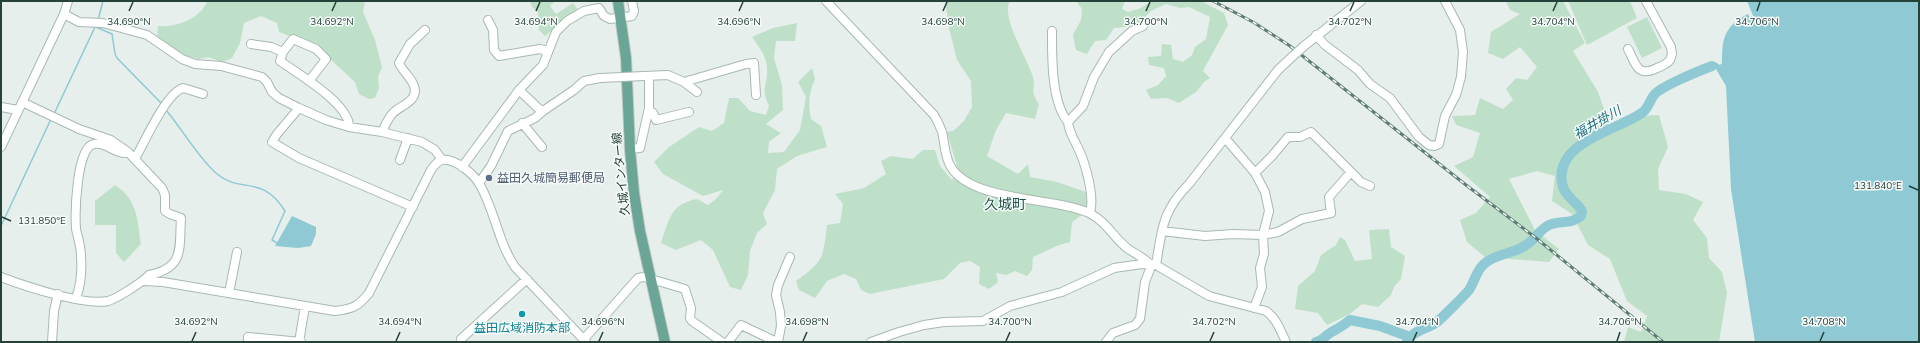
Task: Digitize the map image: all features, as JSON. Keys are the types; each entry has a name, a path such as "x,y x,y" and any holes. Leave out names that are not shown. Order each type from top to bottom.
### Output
{"main road":[{"name":"久城インター線","path":"618,1 626,58 630,150 640,231 665,342"}],"street":[{"path":"1,147 64,14 68,1"},
{"path":"462,167 519,90 543,65 556,32 567,21 584,11 599,8 607,18 620,18 634,14 632,1"},
{"path":"826,1 934,115 941,130 947,157 951,167 958,175 970,183 994,193 1077,208 1090,213 1106,224 1128,248 1152,264 1209,296 1266,311 1273,316 1286,342"},
{"path":"1106,342 1113,333 1136,325 1140,320 1144,287 1167,212 1177,196 1189,184 1278,70 1316,35 1361,1"},
{"path":"1316,35 1325,45 1358,70 1370,84 1390,98 1419,137 1429,145 1434,146 1439,144 1445,116 1456,94 1461,78 1463,52 1460,30 1445,1"},
{"path":"1628,49 1642,73 1649,72 1670,60 1672,54 1671,47 1646,1"},
{"path":"64,14 80,22 102,23 147,35 182,59 195,64 221,66 262,77 267,82 272,92 279,98 299,108 326,120 349,127 382,132 422,142 435,150 442,160"},
{"path":"488,20 493,30 494,50 499,56 540,49 548,51"},
{"path":"1068,122 1083,106 1094,77 1108,52 1118,41 1132,31 1143,26"},
{"path":"382,132 392,114 412,100 415,89 413,82 401,68 399,62 410,44 425,30"},
{"path":"1052,31 1052,64 1056,88 1063,117 1068,122 1069,131 1077,146 1089,181 1092,206 1090,213"},
{"path":"309,81 326,59 316,49 293,39 283,52 280,61 326,93 340,108 349,123 349,127"},
{"path":"251,44 270,47 283,52"},
{"path":"684,82 732,67 754,63 756,95"},
{"path":"479,183 491,166 504,136 508,131 535,118 584,81 600,78 668,75 684,82 697,92"},
{"path":"630,150 640,148 648,110 646,76"},
{"path":"135,159 156,118 178,91 183,88 204,94"},
{"path":"519,90 538,108 544,111"},
{"path":"1,107 20,106 111,140 128,152 162,188 165,195 165,211 181,218 180,254 173,266 162,273 149,275 144,281 109,301 95,302 76,298 17,284 1,277"},
{"path":"299,108 272,142 299,158 413,207"},
{"path":"648,110 653,113 656,120 689,112"},
{"path":"522,123 542,147"},
{"path":"1255,173 1288,137 1300,137 1311,132 1361,182 1370,186"},
{"path":"400,160 408,138"},
{"path":"1225,138 1255,173 1265,192 1268,212 1263,235 1264,254 1260,268 1262,287 1254,308"},
{"path":"76,298 80,288 81,256 76,228 77,182 84,154 86,149 92,144 102,144 124,154 128,152"},
{"path":"144,281 229,293 335,311 350,309 361,304 369,293 431,170 436,163 442,160 452,162 462,167 479,183 486,195 507,256 585,341 638,278 644,277 685,289 691,308 690,318 722,342"},
{"path":"1162,231 1205,236 1233,234 1263,235 1278,232 1302,219 1332,213 1329,197 1351,172"},
{"path":"229,293 237,252"},
{"path":"728,342 741,325 777,342 781,326 780,312 776,295 778,285 790,257"},
{"path":"874,341 924,325 944,322 982,321 1010,306 1062,292 1114,268 1152,264"},
{"path":"461,339 527,279"},
{"path":"52,342 54,311 58,294"},
{"path":"248,342 248,337 300,342 304,306"}],"green space":[{"path":"207,1 365,1 363,12 375,40 382,67 378,77 379,88 375,98 369,99 359,94 355,82 330,59 293,37 279,32 277,23 261,16 244,23 240,43 232,58 222,62 208,57 198,59 179,53 157,38 158,26 179,24 187,21 199,13"},
{"path":"530,1 555,1 550,6 556,14 573,3 578,10 545,36 539,30 538,12 532,7"},
{"path":"945,1 1010,1 1008,8 1009,17 1016,38 1033,77 1033,93 1039,104 1035,119 1006,113 996,130 987,156 1018,174 1028,164 1030,177 1057,182 1086,192 1087,202 1085,210 1072,222 1070,242 1059,245 1033,257 1032,270 1027,276 1015,271 1006,275 996,273 998,282 989,289 979,284 980,267 970,261 960,263 944,279 870,294 861,290 856,279 844,274 827,281 815,298 799,290 796,281 812,268 820,258 823,252 827,225 840,223 843,204 835,194 864,188 886,174 881,161 891,156 913,159 923,150 935,150 940,166 952,180 958,170 947,132 953,131 964,121 972,107 971,81 957,60 949,28"},
{"path":"1076,1 1125,1 1122,9 1128,12 1141,8 1151,1 1201,1 1224,13 1228,25 1203,71 1210,78 1204,82 1196,92 1179,103 1167,98 1151,99 1146,90 1158,85 1166,76 1164,68 1149,65 1148,57 1161,56 1162,44 1171,45 1173,59 1183,62 1192,55 1195,47 1206,39 1210,17 1189,7 1180,8 1166,4 1151,11 1136,26 1114,28 1106,40 1095,41 1087,54 1076,50 1073,35 1081,20 1082,9"},
{"path":"1506,1 1563,1 1585,43 1573,51 1598,92 1612,131 1644,116 1659,115 1668,147 1658,169 1659,190 1686,194 1703,202 1693,220 1707,238 1709,258 1722,272 1727,293 1719,342 1624,342 1628,327 1641,332 1647,316 1627,301 1610,259 1588,245 1572,214 1552,201 1555,176 1537,171 1509,179 1535,230 1559,249 1549,262 1485,257 1467,242 1460,220 1476,213 1490,197 1454,166 1473,157 1480,133 1456,125 1452,116 1475,115 1480,98 1503,109 1513,100 1506,89 1516,78 1527,80 1537,67 1520,47 1503,59 1488,53 1491,32 1520,14 1510,10"},
{"path":"1568,1 1630,1 1637,18 1587,45"},
{"path":"1647,17 1662,48 1642,58 1627,27"},
{"path":"797,23 795,41 776,41 774,58 782,85 783,110 766,124 781,133 769,142 768,153 784,152 800,130 806,97 798,82 812,68 815,79 811,89 810,98 811,119 821,126 827,147 797,156 777,169 775,190 763,213 767,224 757,233 750,251 748,275 741,290 730,287 713,250 701,240 676,250 661,243 669,220 676,209 688,201 697,199 708,205 716,199 723,190 703,196 663,174 654,162 669,147 699,127 712,131 724,123 729,98 738,98 750,111 766,115 769,106 765,95 767,64 762,52 752,37 773,28"},
{"path":"115,185 123,191 132,204 137,218 141,244 124,262 116,253 116,225 95,225 95,201"},
{"path":"1389,229 1391,247 1405,256 1401,279 1394,287 1391,295 1378,307 1362,304 1350,314 1327,325 1318,313 1295,309 1298,286 1315,271 1321,255 1336,245 1340,237 1345,240 1355,261 1372,259 1369,230"}],"water":[{"path":"1747,1 1919,1 1919,342 1755,342 1731,189 1726,86 1716,69 1702,73 1700,68 1715,62 1720,65 1722,63 1724,40 1729,28 1748,14 1751,20 1754,18"},
{"path":"292,216 316,227 316,234 311,246 298,248 275,246"}],"waterway":[{"path":"98,20 103,1"},
{"path":"54,114 95,27"},
{"path":"96,27 112,34 117,58 162,104"},
{"name":"福井掛川","path":"1407,342 1417,332 1437,322 1469,290 1479,270 1489,260 1521,248 1529,243 1549,225 1577,219 1581,216 1582,211 1564,191 1562,172 1567,159 1577,148 1590,139 1632,119 1643,112 1655,94 1665,87 1682,78 1712,66"},
{"path":"165,109 197,152 217,174 226,180 235,183 260,188 268,192 276,200 285,211 272,240 277,243"},
{"path":"1,226 51,119"},
{"name":"福井掛川","path":"1316,342 1322,340 1328,334 1350,320 1380,326 1410,337"}],"railway":[{"path":"1213,1 1253,22 1290,46 1466,185 1536,238 1663,342"}],"place":[{"name":"益田久城簡易郵便局","path":"489,178"},
{"name":"益田広域消防本部","path":"522,314"}],"district":[{"name":"久城町","path":"1005,204"}]}
